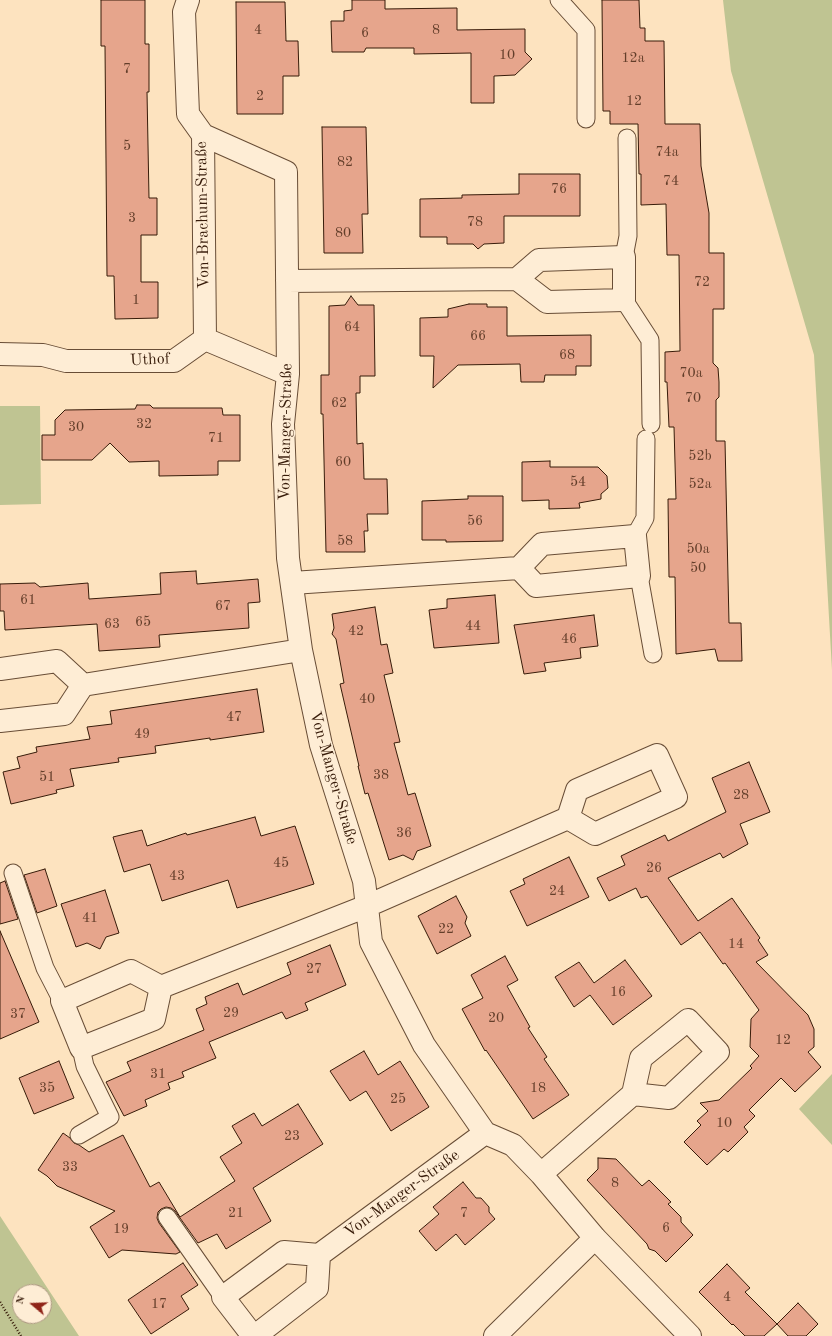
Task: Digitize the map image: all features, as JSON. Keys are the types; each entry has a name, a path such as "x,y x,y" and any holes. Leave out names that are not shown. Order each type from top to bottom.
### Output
{"street":[{"name":"Von-Brachum-Straße","path":"188,0 184,12 188,114 203,136 205,339"},
{"name":"Von-Manger-Straße","path":"203,136 286,172 288,374 283,424 288,558 301,650 321,745 364,881 371,942 424,1045 485,1133 319,1255"},
{"path":"287,281 517,279 547,302 624,300 624,257 540,260 517,279"},
{"path":"205,339 288,374"},
{"name":"Uthof","path":"0,354 43,355 66,361 174,361 205,339"},
{"path":"292,583 519,568 542,544 635,536 639,576 536,586 519,568"},
{"path":"0,721 64,714 84,685 301,650"},
{"path":"0,669 57,661 84,685"},
{"path":"161,987 154,1019 81,1048 62,1001 131,971 161,987 367,906 568,818 577,790 657,755 676,797 595,834 568,818"},
{"path":"541,1174 633,1094"},
{"path":"485,1133 513,1146 541,1174 595,1238 690,1336"},
{"path":"495,1336 595,1238"},
{"path":"284,1252 319,1255 317,1288 254,1336 223,1297 284,1252"}],"lane":[{"path":"559,0 586,30 586,118"},
{"path":"624,257 628,236 627,138"},
{"path":"624,300 650,340 645,518 635,536"},
{"path":"639,576 654,654"},
{"path":"13,873 45,968 62,1001"},
{"path":"79,1135 110,1117 85,1066 81,1048"},
{"path":"167,1217 223,1297"}],"path":[{"path":"0,1302 21,1336"}],"green space":[{"path":"723,0 832,0 832,670 814,355 731,71"},
{"path":"0,406 40,406 41,504 0,505"},
{"path":"832,1074 832,1145 799,1109"},
{"path":"0,1216 45,1284 12,1284 12,1324 52,1324 52,1295 79,1336 0,1336"}],"building":[{"path":"101,0 145,0 145,44 149,44 149,92 147,92 149,198 157,198 157,235 141,235 141,282 158,282 158,318 115,319 114,276 107,276 105,46 101,46"},
{"path":"352,0 385,0 385,9 457,8 457,30 525,29 525,52 532,59 515,75 494,76 494,103 471,103 471,53 414,54 414,48 366,48 364,52 332,52 331,21 344,21 344,11 352,10"},
{"path":"602,0 639,0 640,28 645,28 645,41 664,41 665,124 700,124 701,166 709,213 709,253 724,253 724,309 713,309 713,363 718,368 719,382 719,397 716,400 716,441 725,441 729,623 741,623 742,661 718,661 715,649 676,654 675,577 669,577 668,499 676,499 674,427 669,427 667,382 665,382 665,352 680,351 679,255 667,255 666,204 641,205 638,124 610,124 610,111 603,111"},
{"path":"236,2 285,2 286,41 298,41 299,76 283,76 283,114 237,114"},
{"path":"322,127 366,127 368,214 362,214 363,253 324,253"},
{"path":"519,174 580,174 580,216 504,216 504,243 484,244 478,249 473,244 447,244 447,237 420,237 420,199 462,198 462,195 519,194"},
{"path":"351,296 358,305 374,305 375,376 360,376 360,393 356,393 357,444 363,443 364,479 387,479 388,514 367,514 368,531 364,531 365,552 326,552 321,375 329,375 329,306 345,305"},
{"path":"469,304 487,304 487,307 507,307 507,336 591,335 591,366 576,366 576,375 545,375 544,382 521,382 520,364 458,365 433,388 434,356 420,356 420,318 448,317 448,309"},
{"path":"137,405 150,405 153,408 222,408 223,415 240,415 240,461 218,461 218,475 159,476 159,461 129,462 110,443 92,460 42,460 42,435 55,435 55,420 65,410 135,409"},
{"path":"550,461 550,467 598,467 607,476 608,488 601,494 601,499 579,503 580,508 549,509 549,500 522,501 522,462"},
{"path":"468,496 503,496 503,541 446,542 446,540 422,540 422,501 468,499"},
{"path":"196,571 197,584 258,579 260,602 248,603 249,628 159,635 160,647 99,651 97,624 5,630 4,611 0,611 0,584 35,583 40,587 88,583 89,599 161,594 160,573"},
{"path":"495,595 499,643 434,648 429,610 447,608 447,599"},
{"path":"375,607 381,645 387,644 393,673 384,675 400,742 394,743 408,795 415,793 431,846 417,851 413,860 403,855 389,860 368,793 365,794 340,684 344,683 336,639 332,634 334,628 332,614"},
{"path":"594,615 598,646 580,648 581,658 544,663 546,671 524,674 514,625"},
{"path":"257,689 264,732 155,746 156,753 118,758 119,762 70,769 74,786 56,790 57,793 11,804 3,772 20,768 17,757 37,752 36,747 90,739 87,727 112,724 110,711"},
{"path":"749,762 770,812 740,824 748,844 723,858 720,853 668,878 698,921 732,898 760,938 758,940 768,955 756,962 808,1015 814,1029 814,1047 808,1052 821,1067 795,1092 781,1078 749,1110 755,1116 744,1127 748,1132 728,1152 724,1149 707,1165 684,1142 701,1125 697,1121 708,1111 700,1103 719,1100 752,1068 750,1066 759,1056 750,1047 751,1019 759,1010 725,963 723,964 700,932 681,945 647,896 641,898 636,888 609,901 597,878 625,865 621,856 665,835 668,841 726,812 712,778"},
{"path":"255,817 261,836 295,826 314,884 237,908 228,880 162,901 150,864 124,872 113,837 142,830 147,846 186,833 187,835"},
{"path":"569,857 589,897 527,926 510,891 525,884 523,879"},
{"path":"45,869 57,906 37,913 24,875"},
{"path":"5,881 18,919 0,924 0,883"},
{"path":"105,890 119,933 106,937 100,949 87,943 76,947 61,904"},
{"path":"456,896 467,917 465,923 471,936 437,954 418,916"},
{"path":"0,931 39,1022 0,1039"},
{"path":"330,945 346,985 305,1003 308,1010 286,1019 282,1012 209,1042 216,1058 182,1072 184,1077 168,1083 170,1089 145,1100 147,1106 124,1116 106,1082 131,1071 127,1062 204,1030 196,1009 207,1004 205,997 238,983 243,995 291,974 287,963"},
{"path":"505,956 518,980 507,986 530,1027 528,1028 547,1057 544,1059 569,1095 533,1119 486,1050 485,1051 462,1009 483,998 471,975"},
{"path":"625,960 652,996 613,1025 590,995 574,1007 555,977 579,962 594,983"},
{"path":"364,1051 378,1075 400,1061 429,1107 391,1131 366,1091 350,1101 330,1071"},
{"path":"59,1061 74,1098 34,1114 19,1078"},
{"path":"298,1104 323,1144 253,1188 271,1221 226,1249 217,1234 198,1243 175,1211 166,1207 158,1212 157,1218 180,1252 176,1254 122,1250 109,1258 90,1227 115,1211 57,1186 47,1176 38,1170 63,1133 74,1143 89,1152 123,1135 150,1187 159,1182 180,1217 235,1181 220,1157 242,1143 232,1126 254,1113 262,1126"},
{"path":"598,1158 616,1159 642,1186 649,1180 671,1202 668,1204 681,1217 681,1222 693,1235 666,1262 655,1251 649,1249 647,1244 587,1180 598,1169"},
{"path":"463,1182 476,1198 481,1198 489,1207 489,1212 495,1219 465,1245 456,1234 436,1251 419,1231 439,1214 433,1207"},
{"path":"183,1263 198,1285 181,1296 189,1309 151,1334 128,1300"},
{"path":"727,1264 750,1288 745,1292 777,1324 764,1336 745,1336 699,1292"},
{"path":"798,1303 818,1324 806,1336 788,1336 777,1324"}]}
